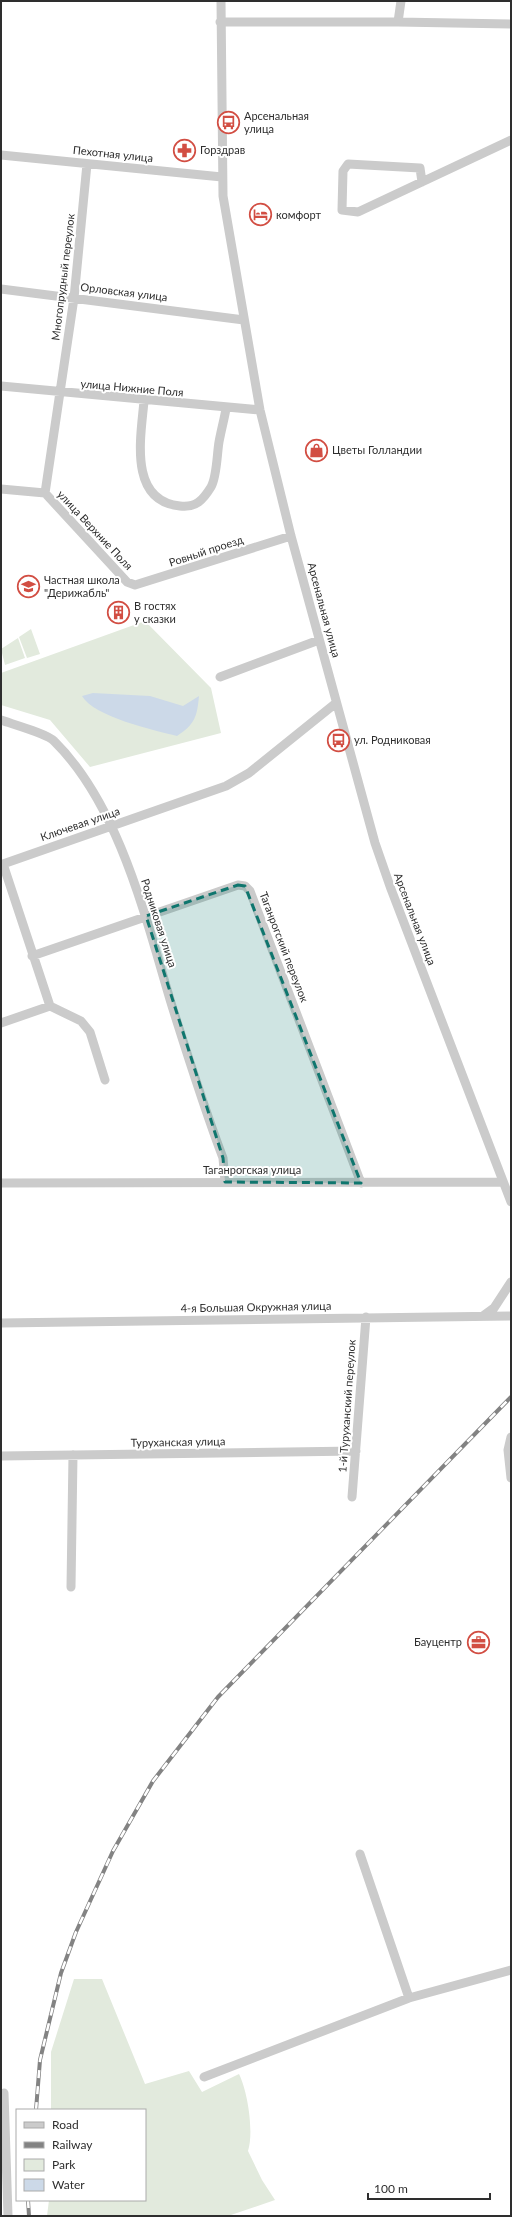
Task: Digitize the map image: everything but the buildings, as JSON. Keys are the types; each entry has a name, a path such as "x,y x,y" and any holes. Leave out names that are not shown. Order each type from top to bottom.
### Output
{"street":[{"name":"Арсенальная улица","path":"221,1 220,22 223,196 260,410 291,536 336,703 390,889 511,1202"},
{"path":"398,22 401,1"},
{"path":"220,22 398,22 511,24"},
{"path":"422,182 420,168 348,164 343,171 342,210 358,212 422,182 511,140"},
{"name":"Пехотная улица","path":"1,155 222,176"},
{"name":"Многопрудный переулок","path":"59,393 74,298 87,164"},
{"name":"Орловская улица","path":"1,289 244,320"},
{"name":"улица Нижние Поля","path":"1,386 226,409 260,410"},
{"name":"улица Верхние Поля","path":"45,493 59,393"},
{"path":"144,401 139,457 145,481 158,498 172,505 189,507 201,501 212,485 226,409"},
{"name":"улица Верхние Поля","path":"1,489 45,493 127,582"},
{"name":"Ровный проезд","path":"127,582 135,585 143,583 291,536"},
{"path":"220,677 319,640"},
{"name":"Ключевая улица","path":"50,1006 2,864 226,786 249,774 336,703"},
{"name":"Родниковая улица","path":"1,720 53,740 90,785 112,826 146,916 178,1022 223,1158 225,1182"},
{"name":"Таганрогский переулок","path":"32,956 238,885 245,886 250,891 361,1183"},
{"path":"1,1023 50,1006 81,1021 90,1032 105,1080"},
{"name":"Таганрогская улица","path":"1,1183 503,1182"},
{"path":"483,1316 494,1308 511,1282"},
{"name":"4-я Большая Окружная улица","path":"1,1323 511,1316"},
{"name":"1-й Туруханский переулок","path":"352,1497 366,1317"},
{"path":"511,1438 508,1450 511,1478"},
{"name":"Туруханская улица","path":"1,1456 356,1451"},
{"path":"71,1587 73,1455"},
{"path":"360,1854 409,1998"},
{"path":"204,2076 409,1998 511,1970"},
{"path":"4,2093 8,2216"}],"highlighted area":[{"path":"238,885 245,886 361,1183 225,1182 223,1158 146,916"}],"green space":[{"path":"145,621 211,688 221,733 90,767 50,720 1,705 1,673"},
{"path":"31,629 40,654 27,658 19,637"},
{"path":"18,638 25,658 5,665 1,649"},
{"path":"74,1979 102,1979 145,2084 189,2071 202,2092 239,2074 245,2091 249,2112 250,2143 248,2151 262,2180 275,2200 228,2216 47,2216 49,2201 146,2201 146,2109 51,2109 51,2052"}],"water":[{"path":"93,693 150,696 183,706 199,696 194,719 188,728 177,736 125,722 99,710 89,704 82,696"}],"railway":[{"path":"36,2109 40,2060 61,1973 76,1932 113,1851 153,1781 218,1697 511,1397"},
{"path":"28,2201 29,2216"}],"place":[{"name":"Арсенальная улица","path":"229,122"},
{"name":"Горздрав","path":"184,150"},
{"name":"комфорт","path":"261,215"},
{"name":"Цветы Голландии","path":"316,450"},
{"name":"Частная школа \"Дерижабль\"","path":"28,586"},
{"name":"В гостях у сказки","path":"119,612"},
{"name":"ул. Родниковая","path":"338,740"},
{"name":"Бауцентр","path":"478,1642"}]}
